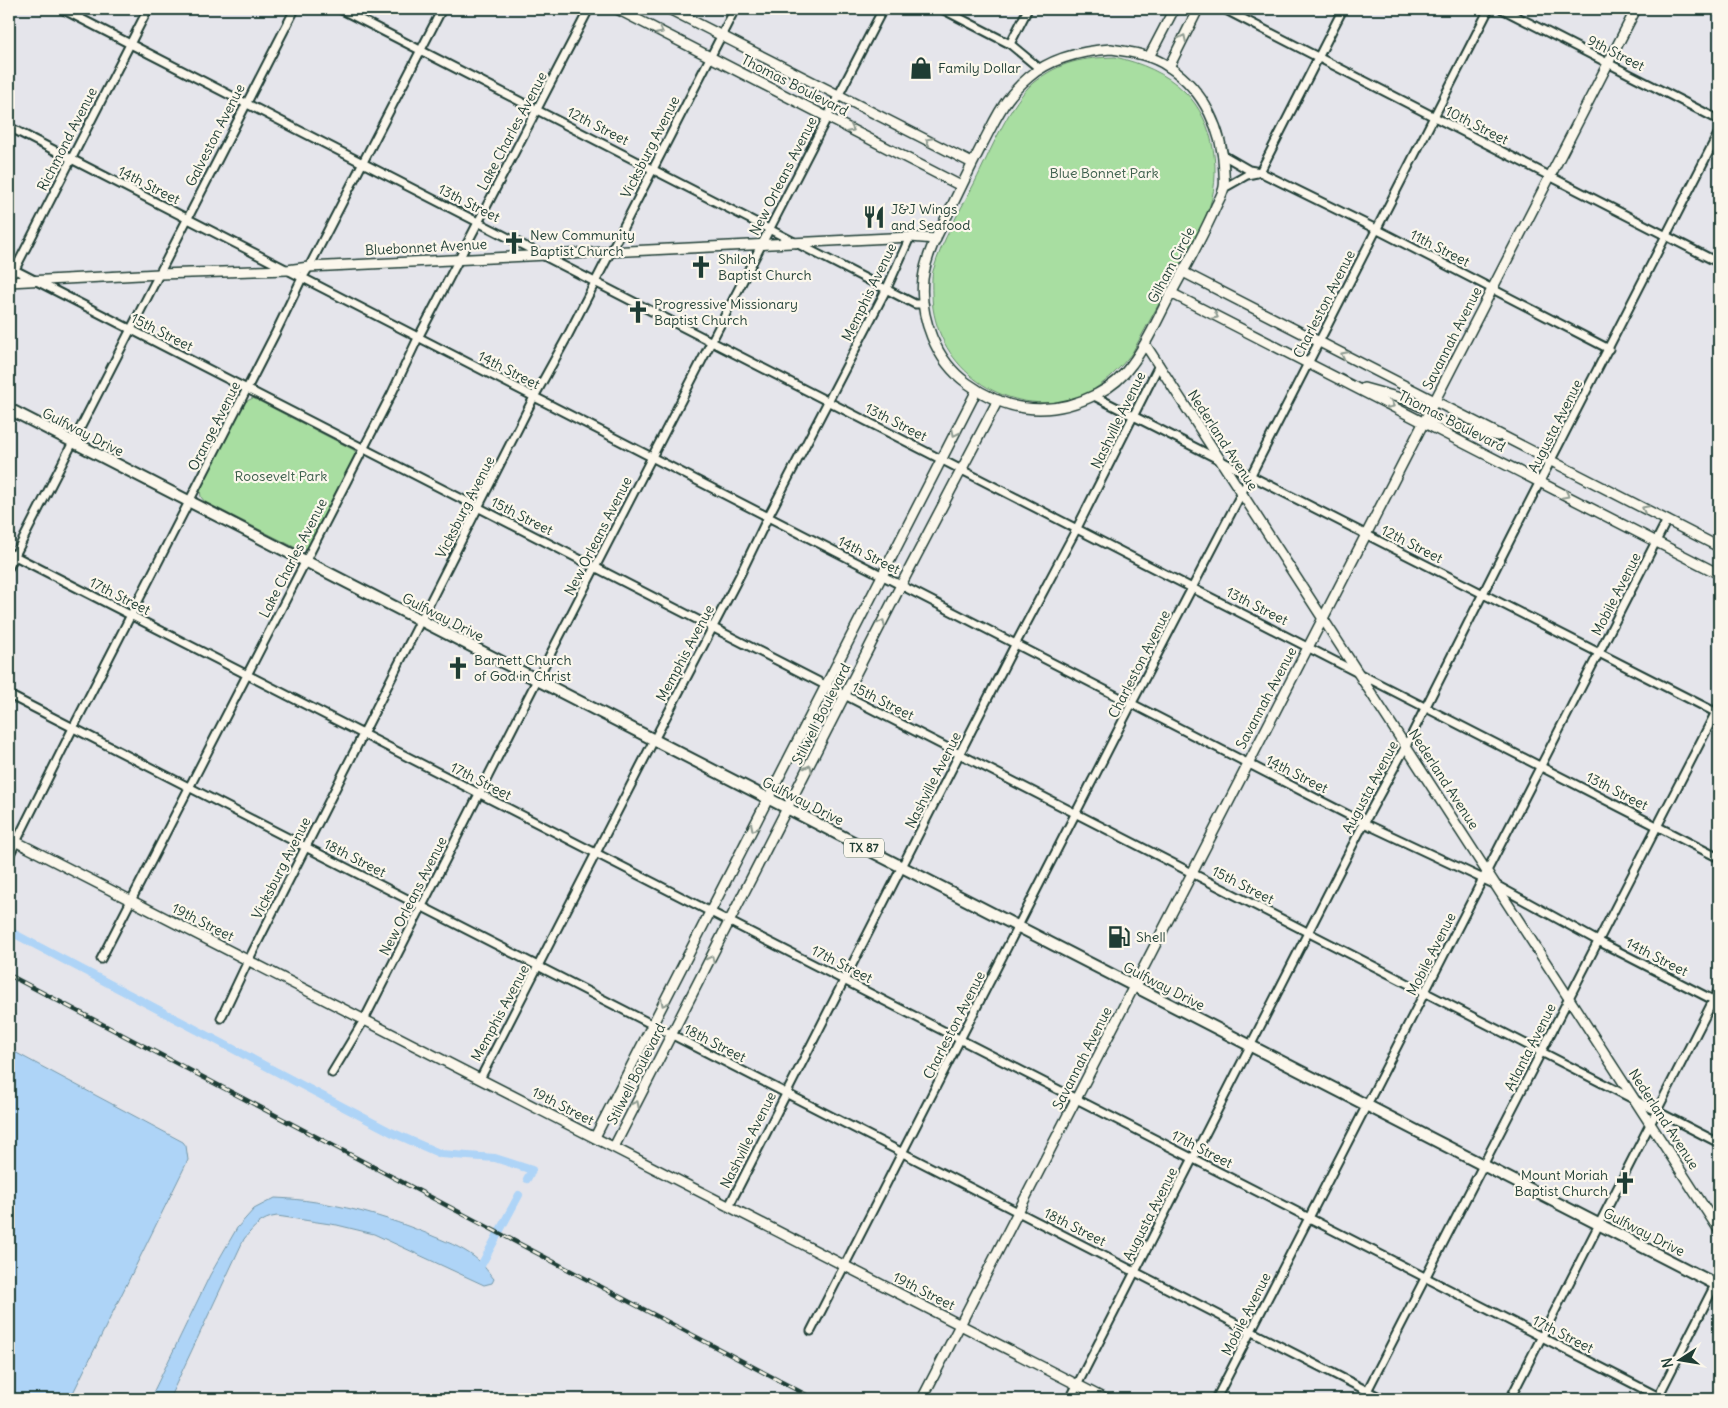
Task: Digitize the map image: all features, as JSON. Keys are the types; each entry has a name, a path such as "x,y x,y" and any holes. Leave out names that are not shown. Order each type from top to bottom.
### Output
{"main road":[{"name":"Gulfway Drive","path":"9,409 1367,1106 1718,1282"}],"street":[{"name":"13th Street","path":"62,9 1719,858"},
{"name":"Richmond Avenue","path":"9,282 12,268 71,159 148,9"},
{"name":"Galveston Avenue","path":"9,568 12,554 73,442 186,218 295,9"},
{"name":"12th Street","path":"340,9 915,304 924,304"},
{"name":"Orange Avenue","path":"9,856 12,840 73,728 247,390 302,278 442,9"},
{"name":"Lake Charles Avenue","path":"101,959 418,338 589,9"},
{"name":"Thomas Boulevard","path":"617,9 961,186"},
{"name":"Thomas Boulevard","path":"669,9 972,163"},
{"name":"Vicksburg Avenue","path":"221,1018 248,961 534,397 735,9"},
{"name":"New Orleans Avenue","path":"332,1073 364,1020 651,457 883,9"},
{"path":"942,9 1010,44 1040,69"},
{"path":"1010,44 1028,9"},
{"path":"1149,57 1174,9"},
{"path":"1169,67 1198,9"},
{"name":"10th Street","path":"1224,9 1719,263"},
{"path":"1224,188 1247,175 1260,172 1343,9"},
{"name":"Charleston Avenue","path":"811,1331 1489,9"},
{"name":"9th Street","path":"1502,9 1719,120"},
{"name":"Savannah Avenue","path":"922,1399 1636,9"},
{"name":"Gilham Circle","path":"1110,49 1132,52 1149,57 1169,67 1188,83 1204,102 1212,117 1224,155 1224,188 1145,344 1131,366 1120,378 1094,396 1076,404 1043,410 1020,408 977,390 965,382 943,357 931,333 926,319 923,280 936,239 972,163 1008,98 1040,69 1068,56 1096,50 1110,49"},
{"name":"14th Street","path":"9,127 1364,823 1496,885 1598,941 1716,1002"},
{"name":"Augusta Avenue","path":"1070,1399 1719,132"},
{"name":"11th Street","path":"1224,155 1248,170 1260,172 1376,229 1609,349"},
{"name":"Bluebonnet Avenue","path":"9,282 159,274 287,270 309,267 910,237 936,239"},
{"name":"Memphis Avenue","path":"480,1079 713,628 886,288 910,237"},
{"name":"15th Street","path":"12,268 1719,1143"},
{"name":"Thomas Boulevard","path":"1183,272 1719,547"},
{"name":"Thomas Boulevard","path":"1171,293 1719,574"},
{"name":"Nederland Avenue","path":"1145,344 1719,1230"},
{"name":"Nashville Avenue","path":"729,1206 1016,643 1078,528 1159,365"},
{"path":"1354,386 1404,399 1422,407 1435,401"},
{"name":"Stilwell Boulevard","path":"595,1137 977,390"},
{"name":"12th Street","path":"1094,396 1599,653 1718,711"},
{"name":"Stilwell Boulevard","path":"614,1147 846,696 901,585 998,400"},
{"path":"1424,422 1436,419 1451,426 1506,438"},
{"name":"Mobile Avenue","path":"1216,1399 1426,993 1667,520"},
{"name":"17th Street","path":"12,554 1659,1398"},
{"name":"18th Street","path":"9,695 1383,1399"},
{"name":"Atlanta Avenue","path":"1363,1399 1718,711"},
{"name":"19th Street","path":"12,840 1105,1399"},
{"path":"1510,1399 1650,1124 1716,1002 1719,989"},
{"path":"1659,1398 1718,1282"}],"green space":[{"name":"Blue Bonnet Park","path":"1115,57 1144,66 1170,79 1195,104 1209,133 1213,150 1215,183 1212,198 1199,231 1132,353 1113,374 1090,392 1073,399 1049,403 1026,401 1003,395 983,385 965,370 950,352 939,332 933,308 933,271 941,248 1001,129 1025,91 1044,75 1063,65 1092,58"},
{"name":"Roosevelt Park","path":"253,398 354,450 356,453 309,546 303,550 205,502 201,497 200,490 245,402"}],"water":[{"path":"9,1049 183,1142 186,1146 188,1160 70,1399 9,1399"},
{"path":"275,1198 316,1202 357,1210 417,1229 469,1253 479,1261 494,1279 492,1283 484,1285 374,1234 337,1225 277,1216 271,1217 262,1221 244,1239 169,1399 150,1399 210,1275 237,1228 254,1209"}],"waterway":[{"path":"9,931 391,1132 441,1154 495,1158 532,1170 527,1179"},
{"path":"477,1273 519,1195"}],"railway":[{"path":"9,975 814,1399"}],"place":[{"name":"Family Dollar","path":"921,68"},
{"name":"J&J Wings and Seafood","path":"874,217"},
{"name":"New Community Baptist Church","path":"514,243"},
{"name":"Shiloh Baptist Church","path":"701,267"},
{"name":"Progressive Missionary Baptist Church","path":"638,312"},
{"name":"Barnett Church of God in Christ","path":"458,668"},
{"name":"Shell","path":"1119,937"},
{"name":"Mount Moriah Baptist Church","path":"1625,1183"}]}
